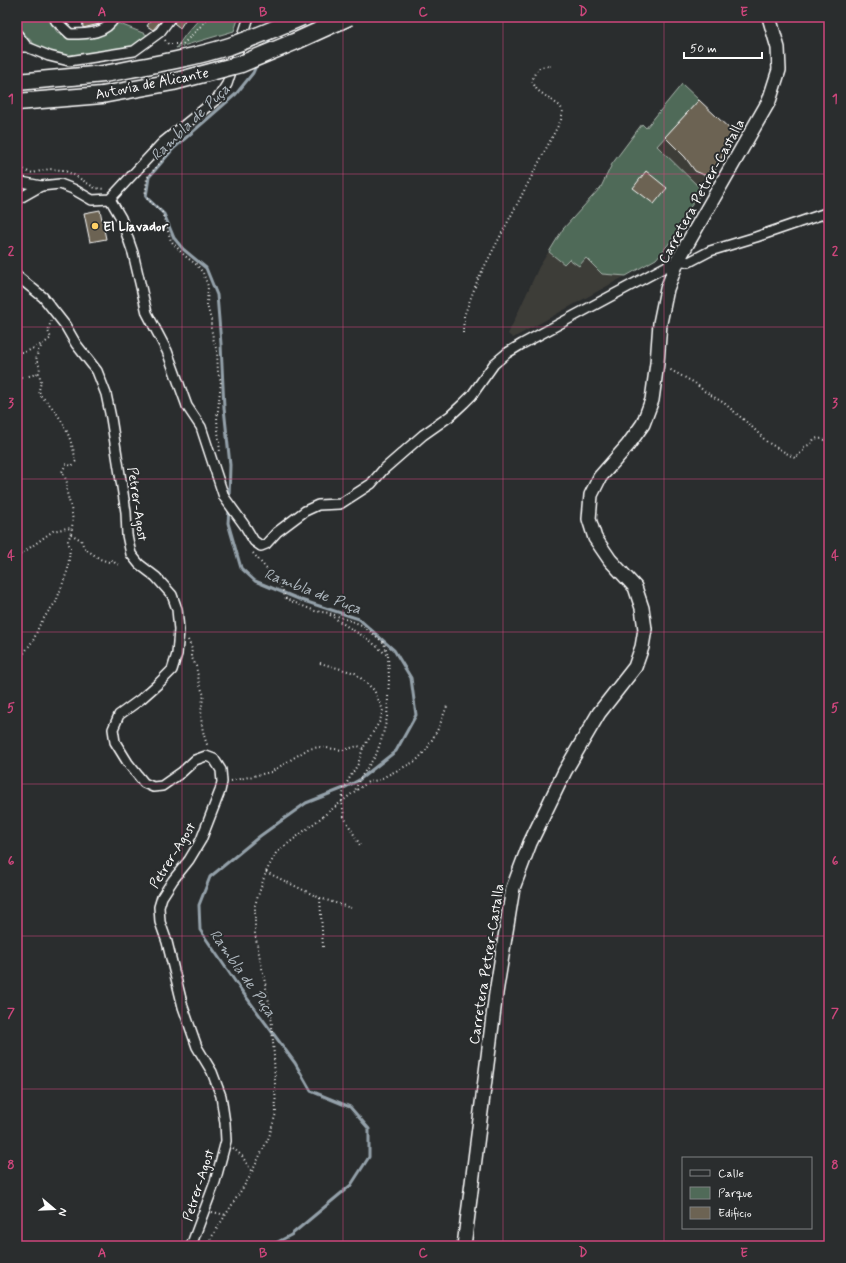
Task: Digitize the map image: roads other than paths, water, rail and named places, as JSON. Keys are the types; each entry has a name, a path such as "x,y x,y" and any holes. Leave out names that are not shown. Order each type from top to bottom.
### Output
{"highway":[{"name":"Autovía de Alicante","path":"17,82 104,74 168,62 229,46 302,17"},
{"name":"Autovía de Alicante","path":"17,102 102,95 173,82 242,64 349,17"}],"street":[{"path":"54,17 56,21 70,34 90,33 102,30 113,21"},
{"path":"17,47 27,47 49,56 69,61 134,51 160,32 171,17"},
{"path":"17,182 41,186 60,184 73,189 92,200 110,199 162,143 218,98 227,84 249,17"},
{"name":"Carretera Petrer-Castalla","path":"464,1246 496,993 513,888 530,843 565,771 599,713 635,667 642,647 645,630 642,608 634,587 610,560 595,538 589,519 591,495 600,477 628,445 643,424 652,400 662,316 667,289 678,260 769,101 779,70 778,48 769,17"},
{"path":"17,34 27,47"},
{"path":"17,182 21,188 18,200"},
{"path":"18,200 41,186"},
{"path":"110,199 120,218 133,253 147,313 167,351 187,406 201,427 224,497 254,541 261,546 266,544 278,532 305,511 318,505 340,504 371,484 383,470 423,435 450,416 472,395 494,364 507,353 522,344 678,260 689,262 710,251 829,212"},
{"name":"Petrer-Agost","path":"17,276 43,297 65,325 76,344 98,371 106,394 111,418 131,554 139,564 156,576 172,595 177,609 179,630 177,654 172,670 152,689 119,715 113,729 115,742 128,763 144,783 153,787 162,786 182,772 195,760 206,756 214,759 221,770 222,782 213,812 201,840 189,860 162,897 159,907 160,922 167,942 189,1025 197,1047 212,1072 221,1096 225,1123 226,1141 216,1182 192,1246"}],"waterway":[{"name":"Rambla de Puça","path":"265,48 271,37"},
{"name":"Rambla de Puça","path":"229,499 230,465 224,408 217,295 206,268 183,249 174,238 164,214 146,197 149,177 173,149 236,94 253,73 257,64"},
{"name":"Rambla de Puça","path":"229,509 228,523 241,568 255,581 301,600 359,619 394,650 411,678 416,715 396,751 359,780 344,788 306,803 260,836 210,877 199,905 200,930 241,990 295,1063 311,1091 350,1107 369,1129 369,1157 351,1185 291,1235 270,1246"}],"place":[{"name":"El Llavador","path":"95,226"}]}
